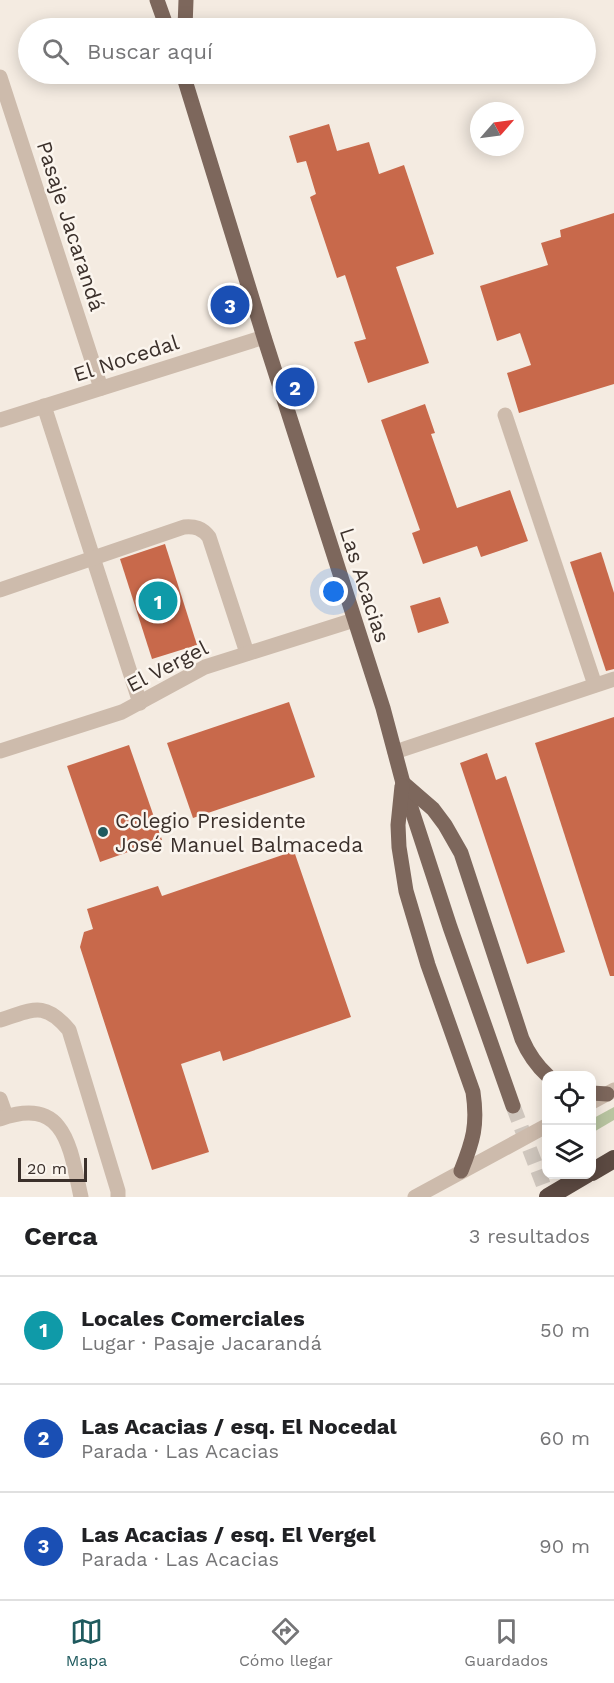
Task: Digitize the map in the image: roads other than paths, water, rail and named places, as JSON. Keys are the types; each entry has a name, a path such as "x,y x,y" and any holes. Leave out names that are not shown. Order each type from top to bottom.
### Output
{"highway":[{"path":"596,1169 614,1159"},
{"path":"548,1197 579,1179"}],"main road":[{"path":"157,0 163,18"},
{"path":"185,18 186,0"},
{"name":"Las Acacias","path":"186,84 403,783 450,927 513,1106"},
{"path":"403,783 433,809 461,853 522,1039 528,1052 543,1071"},
{"path":"403,783 398,825 406,891 431,976 473,1092 476,1109 473,1139 461,1171"}],"street":[{"name":"Pasaje Jacarandá","path":"0,77 101,388"},
{"name":"El Nocedal","path":"0,420 264,337"},
{"path":"44,406 140,703"},
{"path":"505,416 595,685"},
{"path":"0,590 184,527 200,528 209,537 247,653"},
{"name":"El Vergel","path":"0,751 122,712 205,667 354,620"},
{"path":"395,752 614,679"},
{"path":"0,1020 34,1009 46,1010 59,1018 69,1030 118,1197"},
{"path":"0,1099 3,1118 17,1113 35,1112 61,1130 69,1143 81,1197"},
{"path":"415,1197 542,1128"}],"tunnel":[{"path":"513,1106 548,1197"}],"place":[{"name":"Las Acacias / esq. El Vergel","path":"230,305"},
{"name":"Las Acacias / esq. El Nocedal","path":"295,387"},
{"name":"Locales Comerciales","path":"158,601"},
{"name":"Colegio Presidente José Manuel Balmaceda","path":"103,832"}]}
